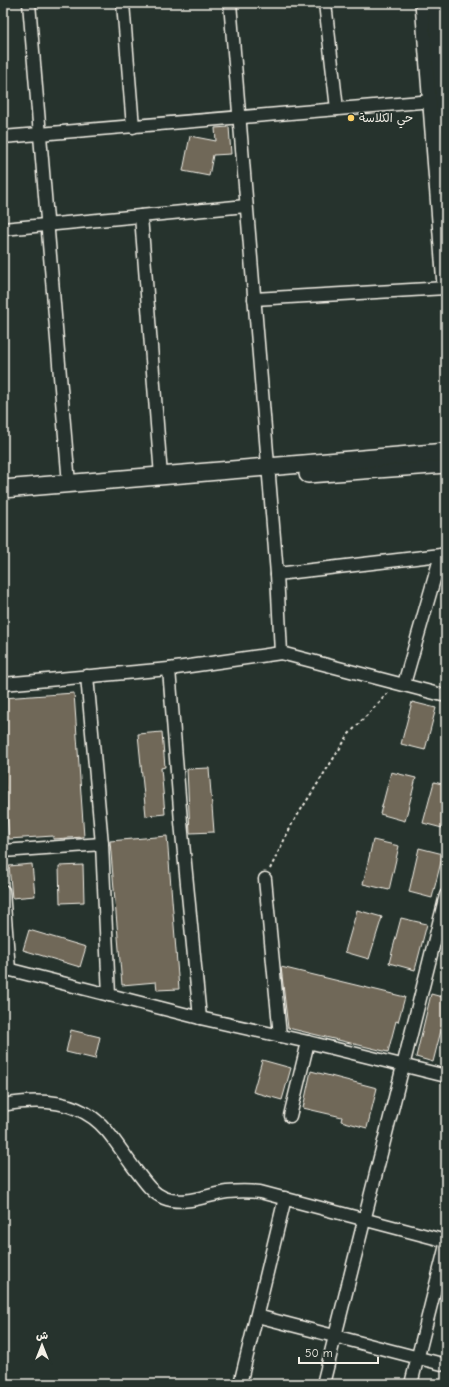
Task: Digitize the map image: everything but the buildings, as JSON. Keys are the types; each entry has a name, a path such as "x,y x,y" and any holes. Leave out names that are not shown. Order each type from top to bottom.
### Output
{"street":[{"path":"29,3 69,484"},
{"path":"123,3 133,127"},
{"path":"230,3 281,652"},
{"path":"325,3 337,109"},
{"path":"424,3 442,108"},
{"path":"436,3 442,108 446,285"},
{"path":"3,137 337,109 442,108"},
{"path":"3,229 246,206"},
{"path":"141,216 161,476"},
{"path":"254,299 446,288"},
{"path":"3,501 446,452"},
{"path":"3,489 161,476 446,464"},
{"path":"276,574 443,556 401,683"},
{"path":"3,684 169,668 281,652 446,696"},
{"path":"169,668 181,822 200,1018"},
{"path":"87,676 102,844 110,995"},
{"path":"3,851 102,844"},
{"path":"265,879 280,1036"},
{"path":"3,891 6,969 200,1018 308,1042 446,1076"},
{"path":"323,1384 446,894"},
{"path":"290,1116 308,1042"},
{"path":"3,1105 20,1102 49,1102 67,1105 84,1113 107,1131 151,1189 170,1200 188,1200 227,1192 248,1191 267,1193 446,1241"},
{"path":"240,1384 285,1198"},
{"path":"411,1384 446,1245"},
{"path":"257,1316 446,1365"}],"path":[{"path":"265,879 292,824 349,734 401,683"}],"place":[{"name":"حي الكلاسة","path":"351,118"}]}
